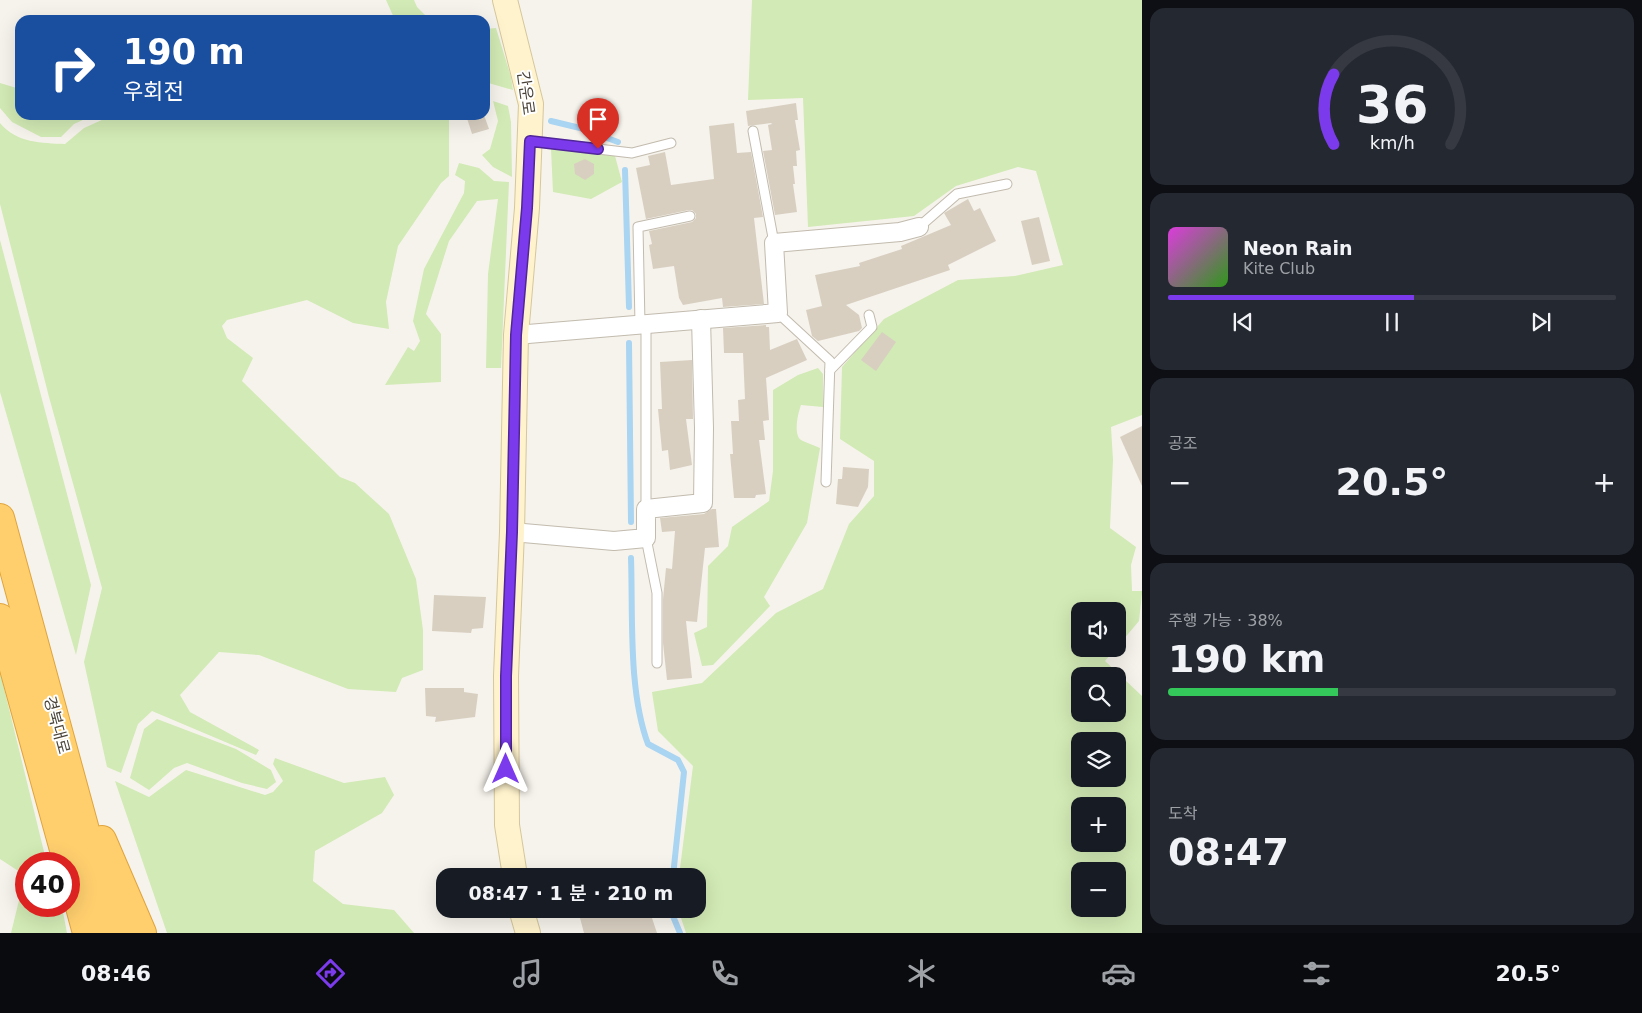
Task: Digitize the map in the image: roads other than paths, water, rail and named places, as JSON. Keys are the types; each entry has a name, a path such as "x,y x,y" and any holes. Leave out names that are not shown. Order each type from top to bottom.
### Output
{"highway":[{"name":"경북대로","path":"0,518 113,933"},
{"name":"경북대로","path":"0,618 64,852"},
{"path":"64,750 142,933"},
{"name":"경북대로","path":"80,908 87,933"}],"street":[{"name":"간운로","path":"505,0 531,104 527,208 516,335 512,532 506,676 506,825 514,868"},
{"path":"516,335 778,313 774,243 900,232 919,226"},
{"path":"512,532 614,541 646,538 646,510 703,503 704,428 701,319"},
{"path":"524,918 528,933"}],"lane":[{"path":"752,131 774,243"},
{"path":"530,141 632,153 671,143"},
{"path":"919,226 957,194 1007,184"},
{"path":"646,510 643,324 638,227 690,216"},
{"path":"778,313 830,361 826,482"},
{"path":"830,370 872,327 869,315"},
{"path":"646,538 657,593 657,662"}],"waterway":[{"path":"551,121 580,128 618,142"},
{"path":"625,170 629,307"},
{"path":"629,343 631,522"},
{"path":"631,558 634,676 642,723 648,744 678,760 684,772 674,868"},
{"path":"674,918 680,933"}]}
